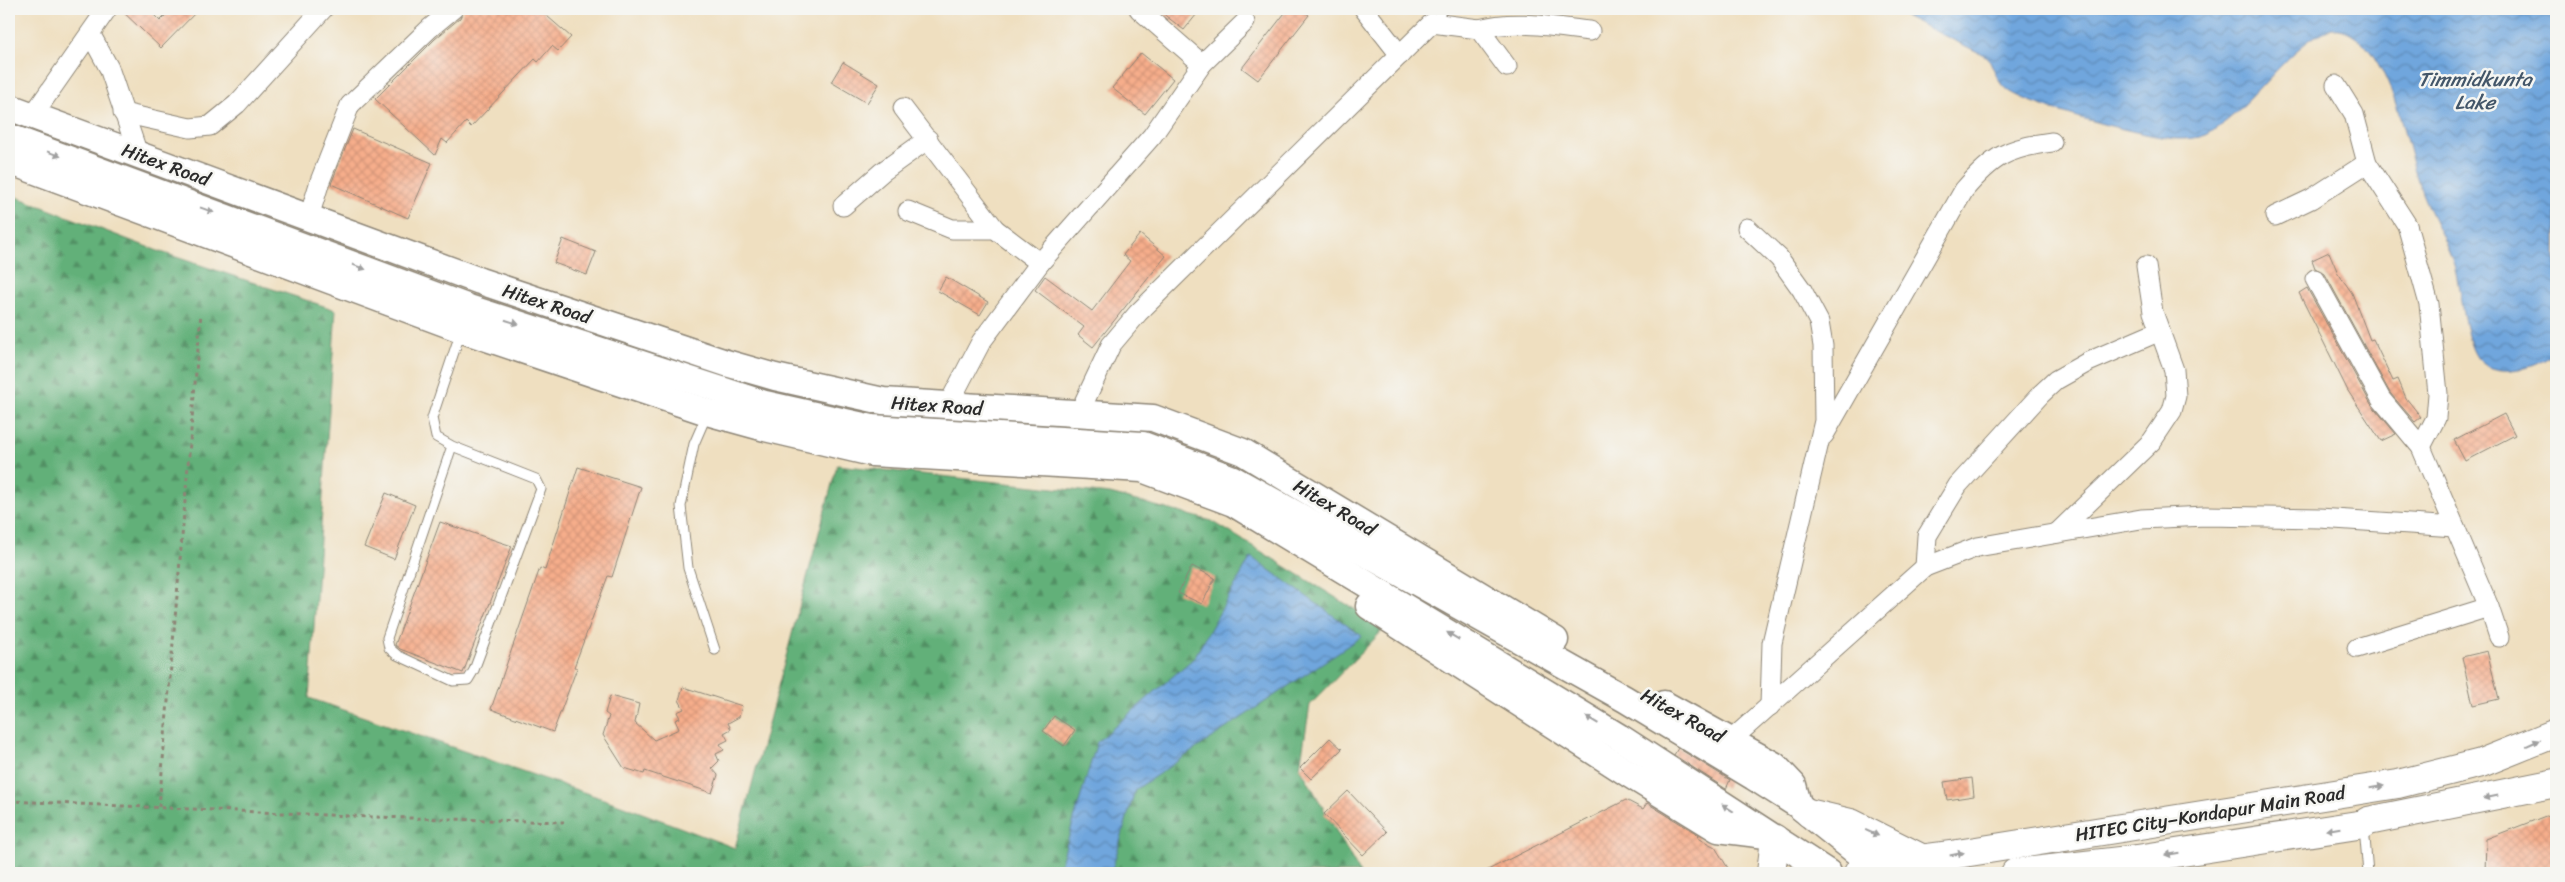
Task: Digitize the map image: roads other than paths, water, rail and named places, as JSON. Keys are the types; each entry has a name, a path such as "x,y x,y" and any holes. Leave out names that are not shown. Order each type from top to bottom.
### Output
{"main road":[{"name":"HITEC City–Kondapur Main Road","path":"1872,870 1923,859 2398,784 2481,763 2556,733"},
{"name":"HITEC City–Kondapur Main Road","path":"2015,873 2137,859 2364,824 2368,821 2556,783"},
{"path":"1804,809 1851,823 1923,859"},
{"path":"1771,873 1774,838"}],"street":[{"path":"33,115 91,35 107,9"},
{"path":"123,113 190,128 210,126 237,104 323,9"},
{"path":"309,217 320,181 350,105 430,28 453,9"},
{"path":"1139,9 1202,64"},
{"path":"1364,9 1400,55"},
{"path":"1079,413 1111,345 1138,313 1438,16 1479,29 1497,24 1516,24 1590,30"},
{"path":"947,407 981,342 1040,263 1152,136 1202,64 1245,22"},
{"path":"1479,29 1507,67"},
{"path":"91,35 109,68 138,154"},
{"path":"2336,85 2354,114 2367,163 2407,225 2429,304 2438,394 2436,418 2421,447"},
{"name":"Hitex Road","path":"9,107 480,281 726,363 775,377 883,401 947,407 1153,418 1244,452 1630,685 1774,765 1793,785 1804,809"},
{"path":"903,108 995,229 1040,263"},
{"name":"Hitex Road","path":"9,137 469,308 765,404 872,428 1142,445 1233,479 1625,699 1804,809 1872,870"},
{"path":"843,206 882,172 928,139"},
{"path":"1821,441 1964,190 1984,166 2006,153 2024,146 2052,142"},
{"path":"9,161 469,332 707,412 764,428 872,453 1142,469 1232,503 1619,737 1828,873"},
{"path":"2275,216 2311,199 2367,163"},
{"path":"9,180 458,340 704,421 792,447 880,463 1138,484 1228,514 1620,769 1718,829 1774,838"},
{"path":"908,211 952,228 995,229"},
{"path":"1747,228 1779,258 1802,290 1819,322 1823,346 1824,421 1821,441 1772,643 1770,706"},
{"path":"2057,533 2152,441 2168,419 2176,396 2174,370 2153,312 2146,266"},
{"path":"2315,279 2382,399 2421,447 2489,607 2499,637"},
{"path":"1926,567 1928,536 1958,485 2041,394 2056,380 2082,365 2160,332"},
{"path":"1730,741 1926,567 1977,547 2141,519 2205,516 2319,518 2455,527"},
{"path":"2357,648 2489,607"}],"lane":[{"path":"452,446 387,638 389,648 397,655 453,681 468,680 474,670 541,489 536,479 452,446 436,437 432,418 458,340"},
{"path":"704,421 694,444 681,506 688,568 715,650"},
{"path":"2364,824 2368,873"}],"water":[{"name":"Timmidkunta Lake","path":"1890,9 2552,9 2556,24 2556,351 2549,357 2530,366 2508,370 2488,366 2480,361 2475,354 2470,343 2454,265 2422,193 2394,98 2377,62 2366,46 2349,32 2334,29 2315,37 2287,59 2234,115 2221,125 2203,136 2180,139 2144,134 2091,121 2021,97 2008,90 2001,83 1988,57"},
{"path":"1251,557 1362,636 1135,790 1111,873 1058,873 1097,742 1194,658"}]}
